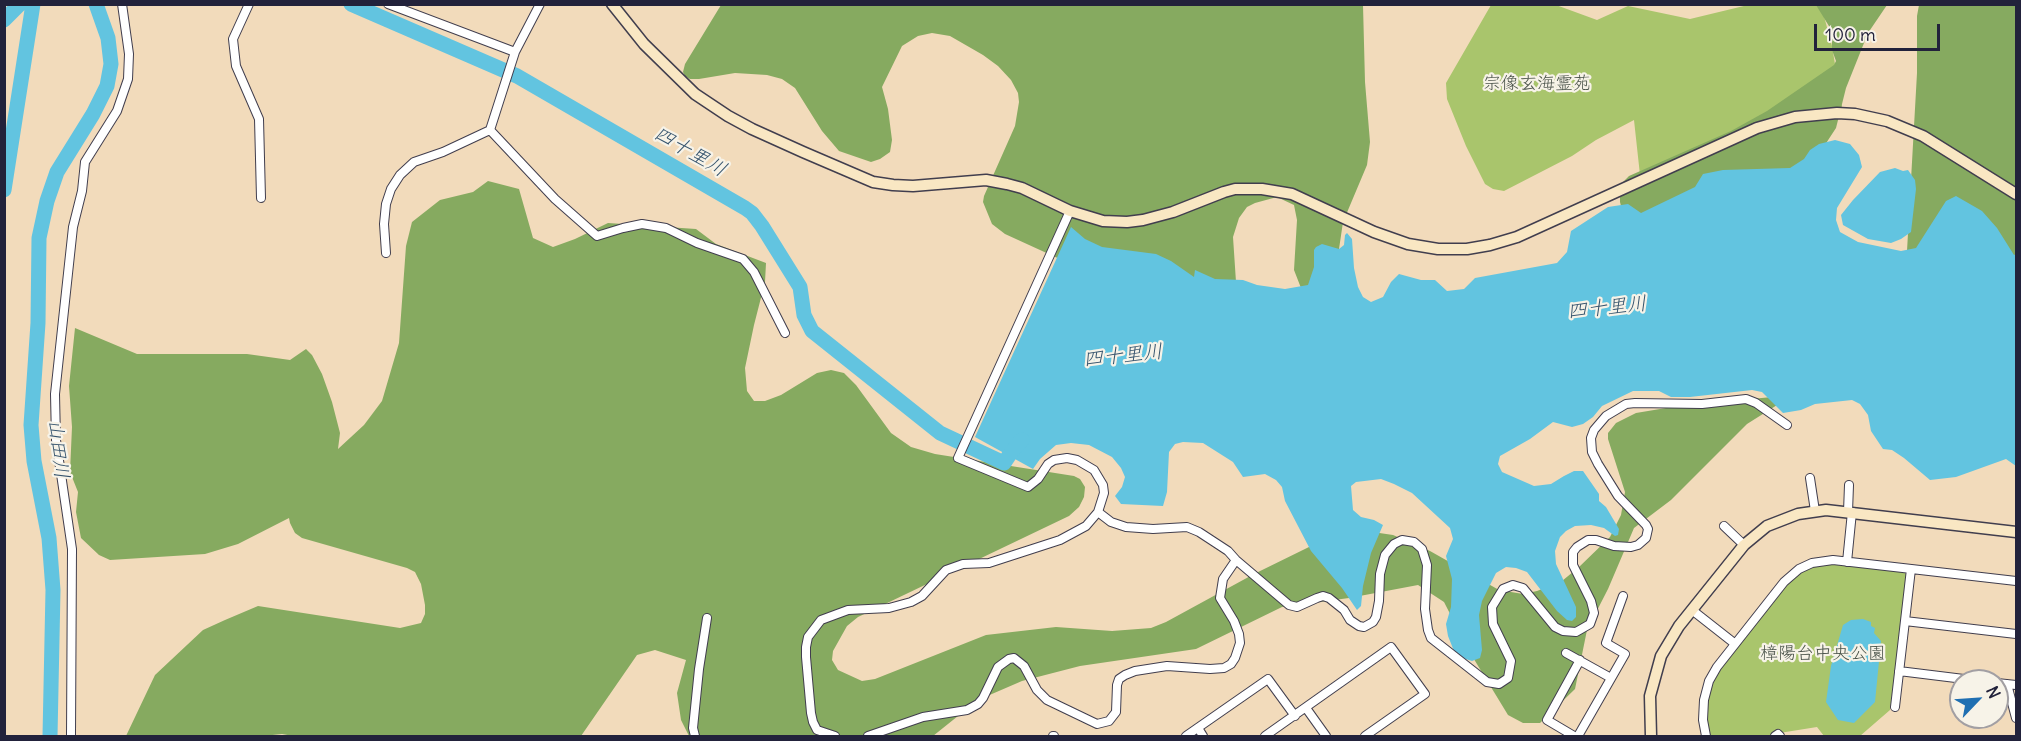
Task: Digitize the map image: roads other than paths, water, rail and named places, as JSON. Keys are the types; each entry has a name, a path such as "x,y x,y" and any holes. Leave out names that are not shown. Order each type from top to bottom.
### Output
{"street":[{"path":"71,736 72,549 56,440 55,394 73,227 86,162 117,111 128,79 129,54 122,4"},
{"path":"249,4 232,39 236,66 259,119 261,198"},
{"path":"388,4 515,52"},
{"path":"386,254 384,224 386,204 391,189 400,175 414,162 443,152 490,130 515,52 540,4"},
{"path":"612,4 644,44 695,94 752,129 873,182 914,186 986,180 1022,189 1070,212 1103,221 1143,220 1173,212 1235,189 1262,189 1292,194 1374,232 1408,243 1438,249 1467,249 1517,237 1735,138 1778,121 1816,113 1855,114 1887,122 1923,136 2016,194"},
{"path":"490,130 555,199 597,237 642,224 666,228 697,243 744,259 754,272 785,333"},
{"path":"835,736 817,729 811,713 806,647 808,637 821,620 848,610 889,608 911,602 922,596 946,570 963,564 989,563 1060,540 1086,526 1098,512 1104,493 1103,485 1094,470 1077,460 1067,458 1053,460 1028,488 958,458 1070,212"},
{"path":"1098,512 1111,522 1126,527 1153,529 1187,527 1199,532 1228,551 1289,605 1297,607 1323,596 1344,610 1350,620 1364,627 1373,622 1376,617 1380,574 1385,555 1389,549 1402,540 1414,542 1422,549 1427,565 1425,609 1431,638 1487,682 1499,684 1508,678 1511,661 1493,624 1492,607 1503,589 1513,585 1523,588 1555,627 1563,632 1576,632 1590,624 1594,614 1591,601 1573,565 1573,552 1576,547 1588,540 1630,547 1638,545 1646,538 1648,529 1646,525 1618,495 1592,452 1591,438 1594,430 1606,416 1626,404 1702,404 1746,399 1756,403 1787,425"},
{"path":"1810,478 1815,511"},
{"path":"1847,562 1849,485"},
{"path":"1651,736 1650,696 1661,656 1671,638 1744,545 1767,526 1780,520 1815,511 1850,512 2016,532"},
{"path":"1724,526 1744,545"},
{"path":"868,736 923,717 967,710 983,698 998,667 1014,658 1024,666 1037,690 1047,700 1097,724 1114,717 1117,707 1117,686 1119,679 1125,675 1135,671 1167,666 1224,668 1235,658 1240,643 1234,621 1220,598 1223,579 1236,560"},
{"path":"1707,736 1703,720 1704,700 1709,681 1717,667 1789,576 1812,563 1833,560 2016,581"},
{"path":"1895,708 1911,569"},
{"path":"1580,660 1547,720 1576,736 1625,654 1606,643 1623,596"},
{"path":"1692,610 1734,643"},
{"path":"695,736 693,728 699,669 707,618"},
{"path":"1905,621 2016,634"},
{"path":"1265,736 1391,647 1425,694 1365,736"},
{"path":"1566,653 1611,678"},
{"path":"1899,671 1949,677"},
{"path":"1186,736 1268,679 1295,716"},
{"path":"2009,692 2016,718"},
{"path":"1306,708 1326,736"},
{"path":"1198,728 1203,736"},
{"path":"1775,736 1778,734 1780,736"}],"water":[{"path":"1835,140 1850,144 1859,155 1862,167 1837,208 1836,220 1840,232 1858,242 1901,251 1916,248 1946,201 1956,196 1982,211 1997,228 2014,255 2016,254 2016,466 2006,459 1956,477 1930,480 1892,450 1883,449 1871,431 1868,415 1860,404 1852,400 1815,404 1801,410 1783,413 1762,392 1752,390 1690,397 1671,397 1659,391 1633,391 1602,406 1583,424 1572,427 1553,422 1530,439 1500,456 1498,464 1502,472 1534,486 1551,484 1574,471 1583,471 1599,494 1599,501 1606,507 1619,529 1618,535 1615,536 1604,528 1591,525 1575,526 1560,537 1555,551 1556,564 1576,607 1576,617 1572,621 1567,620 1557,611 1527,572 1506,567 1496,573 1482,601 1479,615 1482,650 1480,658 1472,661 1456,656 1446,624 1451,607 1452,579 1446,556 1453,539 1450,528 1412,493 1394,484 1381,479 1356,482 1351,486 1353,510 1361,517 1383,525 1371,553 1361,606 1357,610 1311,551 1285,501 1282,487 1276,480 1265,474 1243,477 1233,462 1203,443 1175,444 1169,452 1167,492 1163,506 1121,504 1115,496 1122,487 1125,477 1121,468 1112,457 1089,445 1071,443 1056,445 1040,459 1033,469 975,437 1071,227 1085,239 1102,247 1156,254 1194,277 1195,270 1215,279 1243,280 1257,285 1285,289 1308,285 1314,267 1316,247 1322,244 1339,249 1344,245 1347,233 1352,239 1358,287 1363,297 1371,302 1383,297 1391,282 1399,274 1421,280 1435,280 1447,291 1464,289 1475,278 1557,263 1567,252 1571,231 1608,207 1628,204 1641,213 1695,187 1703,174 1723,170 1790,168 1804,159 1810,150 1819,144"},
{"path":"1895,168 1908,170 1915,180 1911,232 1891,243 1868,239 1843,225 1841,215 1853,200 1880,172"},
{"path":"1863,619 1871,622 1871,626 1875,628 1874,633 1881,641 1875,702 1854,723 1838,720 1826,702 1831,666 1843,625 1851,620"}],"waterway":[{"path":"4,20 20,4"},
{"path":"4,190 33,4"},
{"name":"山田川","path":"50,736 53,590 49,538 34,461 31,425 38,323 39,238 47,201 57,172 93,114 107,86 111,64 108,38 96,4"},
{"name":"四十里川","path":"351,4 517,76 745,208 762,226 800,287 804,315 812,331 940,433 1004,463 1022,440"}],"park label":[{"name":"宗像玄海霊苑","path":"1537,84"},
{"name":"樟陽台中央公園","path":"1823,654"}]}
